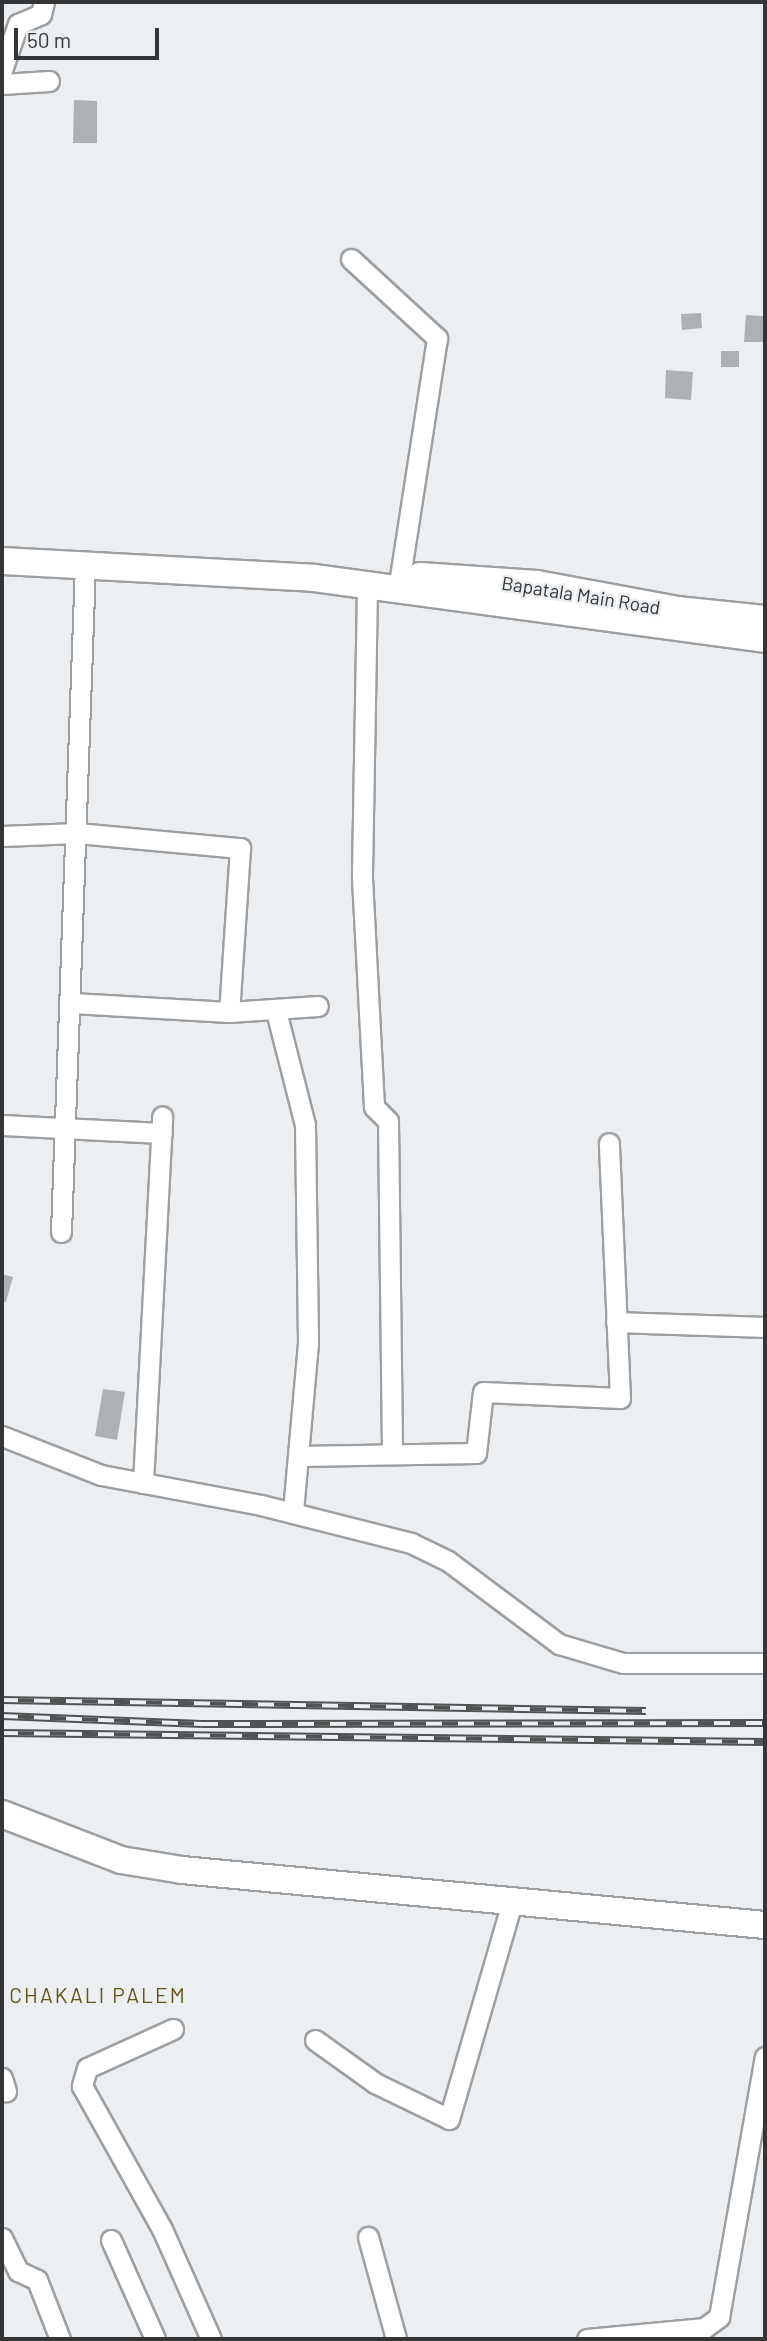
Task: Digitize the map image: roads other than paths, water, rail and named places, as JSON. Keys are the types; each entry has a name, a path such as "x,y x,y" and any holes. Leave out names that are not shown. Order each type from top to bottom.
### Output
{"main road":[{"name":"Bapatala Main Road","path":"2,561 314,579 367,587 397,583 537,584 677,610 765,619"},
{"name":"Bapatala Main Road","path":"314,579 345,571 397,583 661,628 765,639"},
{"path":"2,1814 121,1860 511,1905 765,1925"}],"street":[{"path":"2,70 18,24 41,14 44,2"},
{"path":"2,84 50,81"},
{"path":"351,259 437,338 397,583"},
{"path":"61,1232 72,1003 85,564"},
{"path":"367,587 362,878 374,1107 388,1121 392,1451"},
{"path":"2,836 77,833 240,848 229,1012"},
{"path":"72,1003 229,1012 276,1011 318,1006"},
{"path":"276,1011 305,1125 308,1343 293,1512"},
{"path":"2,1125 64,1128 162,1125 143,1483"},
{"path":"298,1456 392,1451 476,1453 483,1392 620,1398 608,1143"},
{"path":"617,1322 765,1327"},
{"path":"2,1436 101,1475 293,1512 411,1543 448,1561 559,1644 623,1662 765,1663"},
{"path":"315,2040 375,2083 449,2119 511,1905"},
{"path":"173,2029 87,2068 82,2086 162,2229 211,2339"},
{"path":"587,2339 704,2328 719,2317 765,2057"},
{"path":"368,2237 396,2339"},
{"path":"2,2238 10,2275 37,2280 60,2339"},
{"path":"111,2240 155,2339"}],"railway":[{"path":"2,1700 646,1711"},
{"path":"2,1716 202,1724 765,1723"},
{"path":"2,1733 765,1742"}],"district":[{"name":"CHAKALI PALEM","path":"98,1995"}]}
